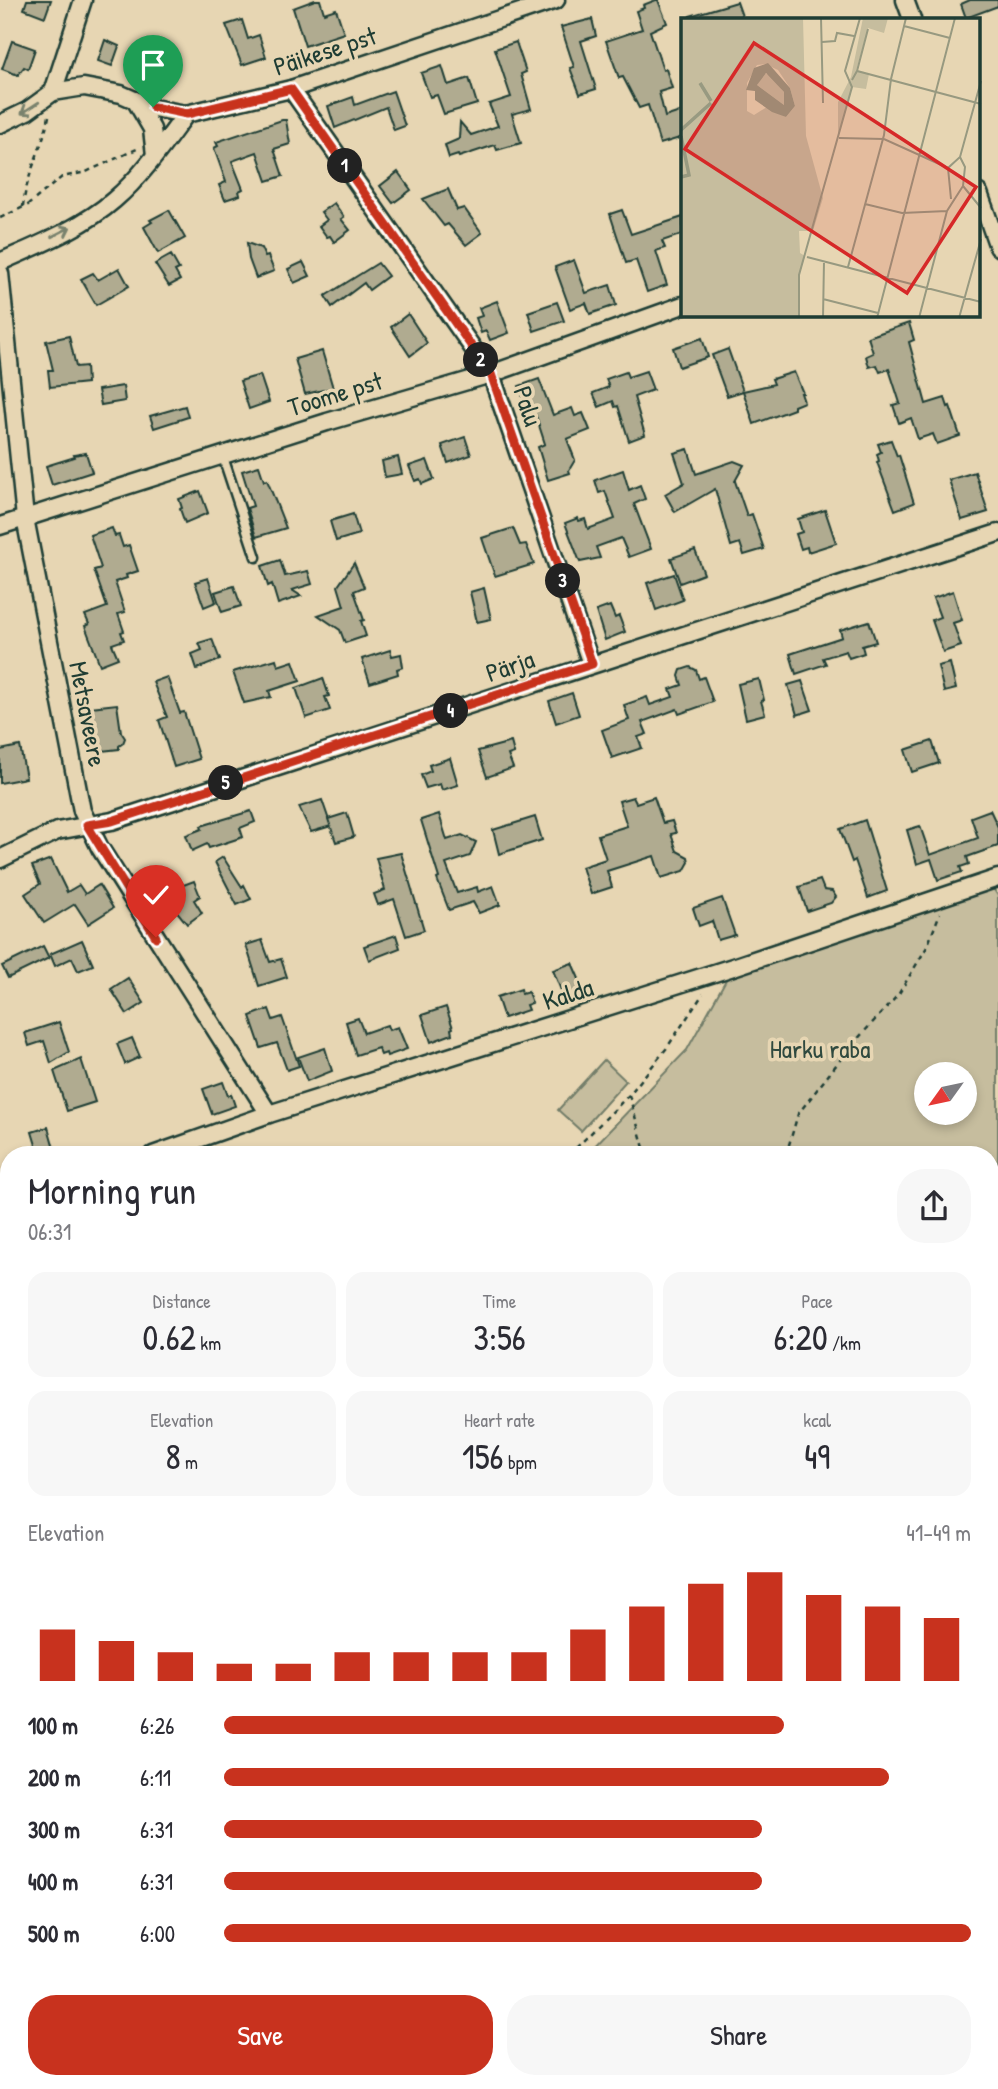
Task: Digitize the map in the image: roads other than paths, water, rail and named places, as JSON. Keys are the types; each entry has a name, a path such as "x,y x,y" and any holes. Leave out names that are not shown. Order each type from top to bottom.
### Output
{"street":[{"path":"53,92 83,0"},
{"name":"Päikese pst","path":"0,124 27,111 53,92 84,87 121,94 153,107 187,114 291,89 556,0"},
{"path":"905,0 912,18"},
{"path":"63,61 84,87"},
{"name":"Palu","path":"291,89 491,374 592,664"},
{"path":"135,100 146,116 155,148"},
{"path":"0,262 47,240 113,201 155,148 187,114"},
{"path":"984,196 998,247"},
{"name":"Metsaveere","path":"0,273 25,518 82,811 87,825 269,1114"},
{"name":"Toome pst","path":"0,526 222,454 491,374 681,306"},
{"name":"Pärja","path":"0,859 57,831 112,821 998,533"},
{"name":"Kalda","path":"178,1146 269,1114 718,972 998,878"}],"lane":[{"path":"222,454 256,557"}],"park label":[{"name":"Harku raba","path":"820,1049"}]}
